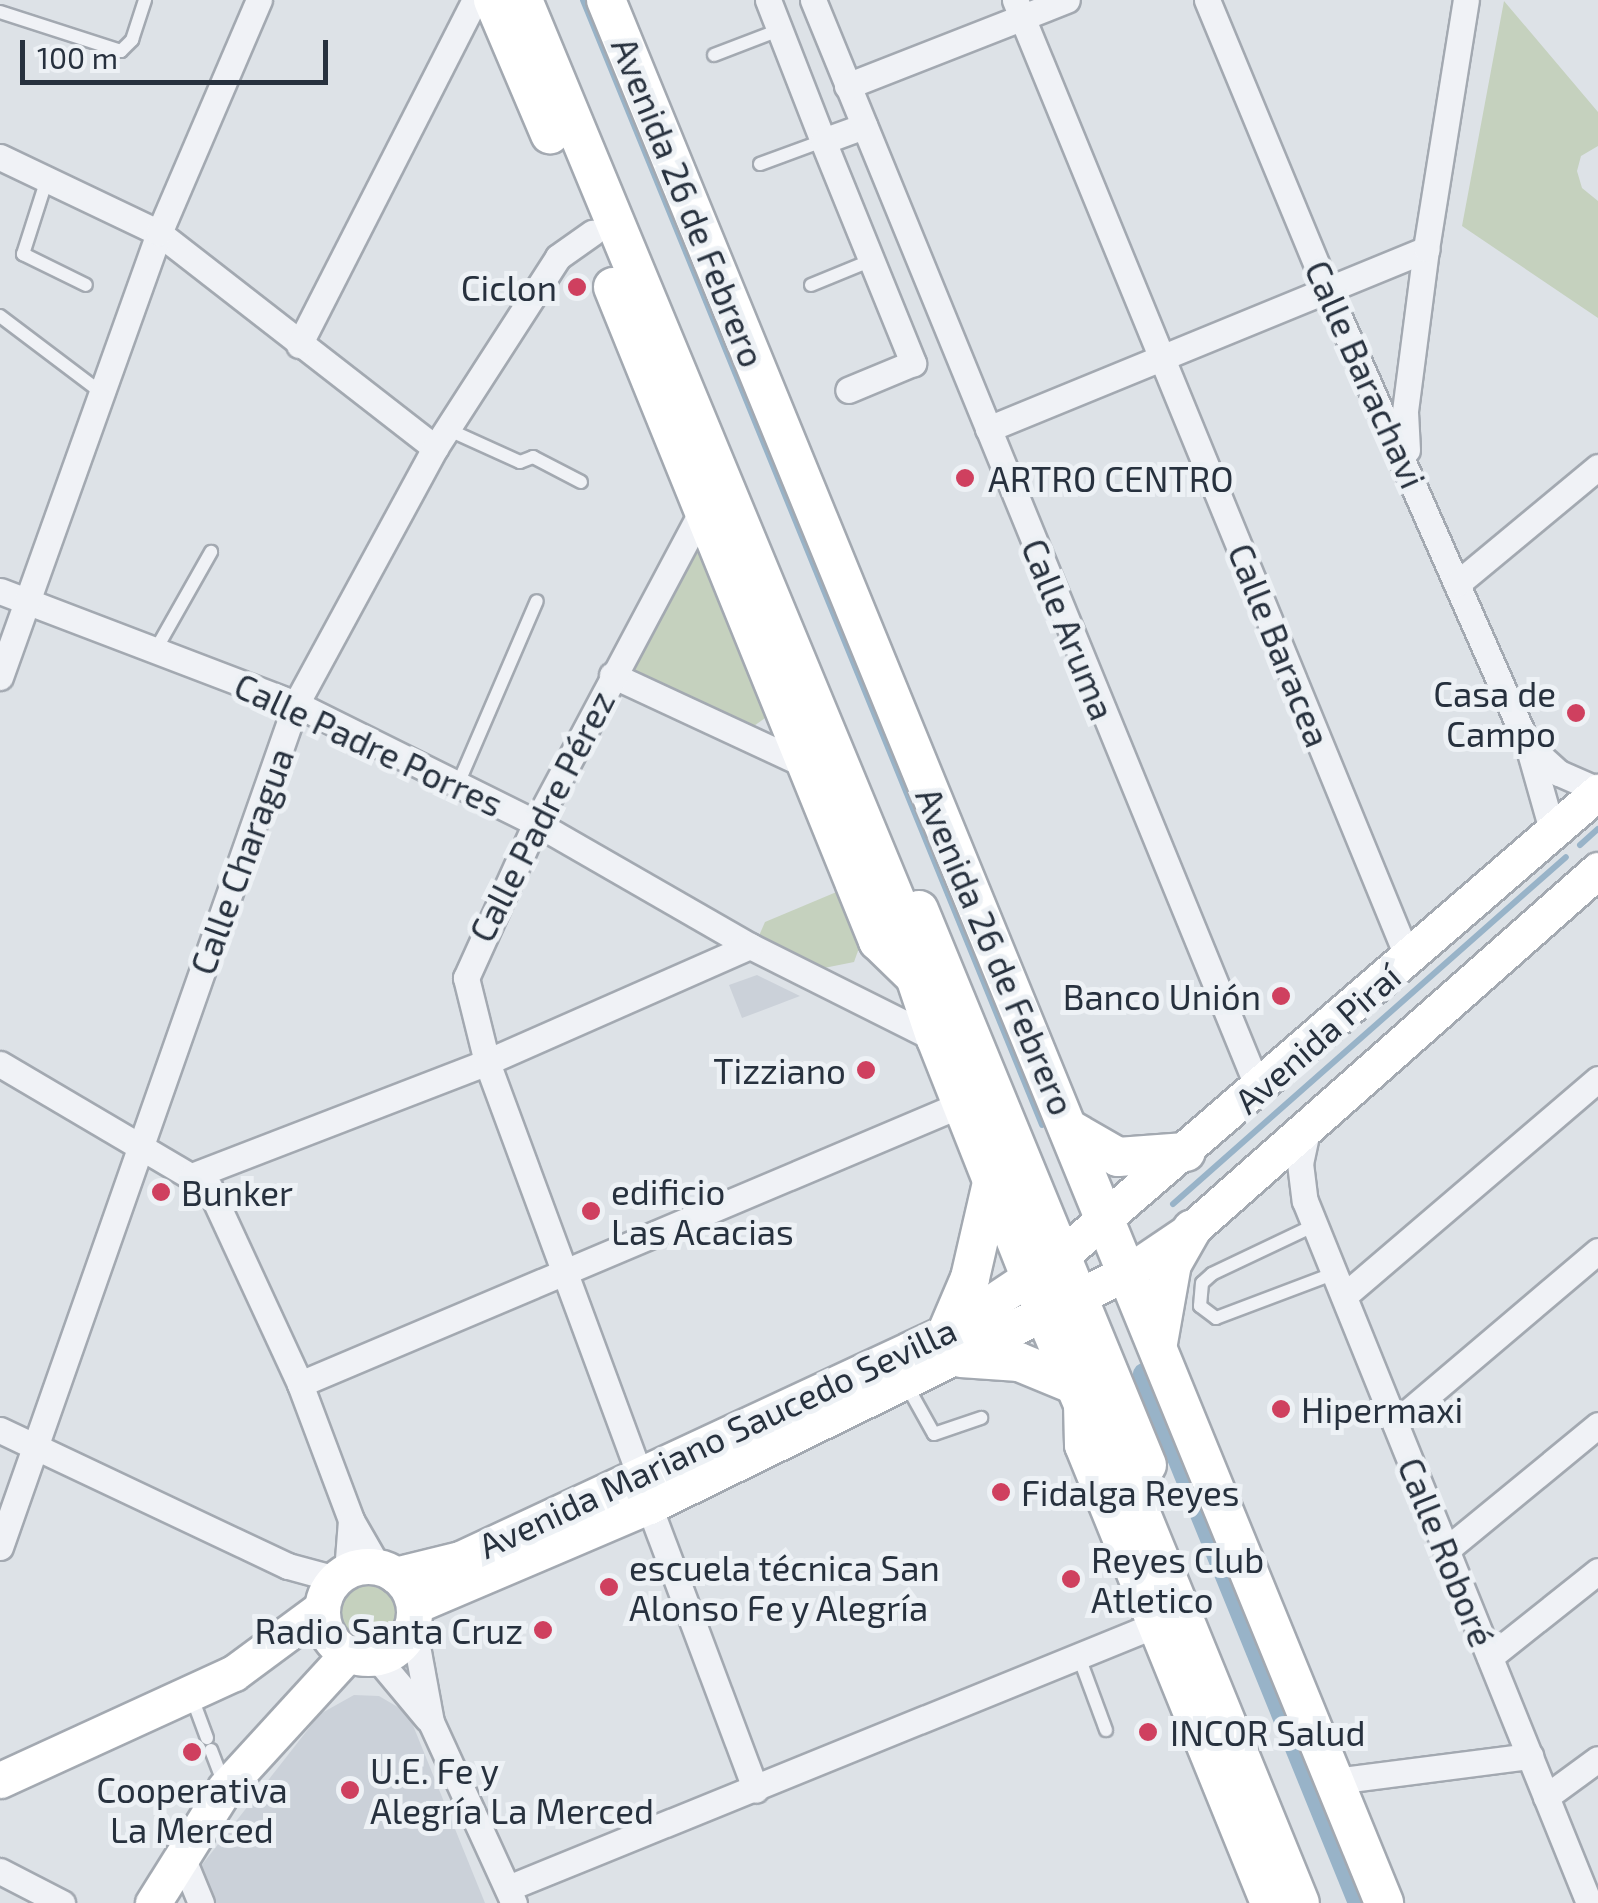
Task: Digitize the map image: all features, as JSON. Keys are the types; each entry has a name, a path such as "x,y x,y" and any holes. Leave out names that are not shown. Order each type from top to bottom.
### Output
{"main road":[{"name":"Avenida 26 de Febrero","path":"494,0 812,768 878,941 914,977"},
{"name":"Avenida 26 de Febrero","path":"606,0 1130,1271 1158,1350 1384,1903"},
{"name":"Avenida 26 de Febrero","path":"533,5 909,932 914,977 1045,1316 1079,1395 1108,1436 1300,1903"},
{"name":"Avenida 26 de Febrero","path":"533,5 1079,1298 1324,1903"},
{"path":"533,5 534,98"},
{"path":"788,640 794,724"},
{"path":"1071,1130 1104,1154 1186,1152"},
{"path":"992,1183 954,1345 1019,1362 1079,1395"},
{"path":"1158,1350 1172,1264 1192,1230"},
{"name":"Avenida 26 de Febrero","path":"1079,1395 1084,1445 1270,1903"}],"street":[{"path":"0,678 159,233 260,0"},
{"path":"299,344 475,0"},
{"path":"768,0 913,363 848,390"},
{"name":"Calle Aruma","path":"813,0 1259,1090"},
{"path":"847,86 1018,9 1067,0"},
{"name":"Calle Barachavi","path":"1207,0 1326,290 1408,465 1528,746 1540,840"},
{"path":"1408,465 1405,410 1466,0"},
{"name":"Calle Baracea","path":"1018,9 1408,958"},
{"path":"823,141 864,126"},
{"path":"0,157 159,233 299,344 441,438"},
{"name":"Calle Charagua","path":"0,1547 296,704 441,438 558,257 592,234"},
{"path":"988,429 1426,249"},
{"path":"1457,584 1598,467"},
{"name":"Calle Padre Pérez","path":"703,508 612,675 470,957 470,1012 756,1790"},
{"name":"Calle Padre Porres","path":"0,591 296,704 536,823 750,946 936,1038"},
{"path":"612,675 812,768"},
{"name":"Calle Barachavi","path":"1528,746 1559,773 1598,791"},
{"name":"Avenida Piraí","path":"1030,1278 1259,1090 1598,791"},
{"path":"1540,840 1592,877"},
{"name":"Avenida Piraí","path":"1045,1316 1130,1271 1192,1230 1592,877"},
{"path":"192,1176 487,1062 750,946"},
{"path":"0,1064 138,1150 192,1176 218,1200 300,1384 350,1520 351,1583 330,1638 362,1656 431,1722"},
{"path":"1339,1285 1598,1079"},
{"path":"300,1384 962,1104"},
{"name":"Calle Roboré","path":"1308,1126 1300,1164 1310,1213 1589,1903"},
{"path":"1246,1182 1279,1181 1310,1213"},
{"path":"1395,1422 1598,1251"},
{"name":"Avenida Mariano Saucedo Sevilla","path":"0,1780 245,1666 351,1583 460,1559 644,1491 906,1384 1030,1278"},
{"name":"Avenida Mariano Saucedo Sevilla","path":"413,1615 644,1491 954,1345 1045,1316"},
{"path":"1446,1550 1598,1425"},
{"path":"0,1430 288,1566 351,1583 413,1615"},
{"path":"1490,1658 1598,1571"},
{"path":"413,1615 431,1722 511,1896 1156,1624"},
{"path":"153,1903 226,1788 362,1656 399,1646 413,1615"},
{"path":"1334,1781 1530,1756"},
{"path":"1546,1797 1598,1758"},
{"path":"182,1856 201,1903"},
{"path":"0,1871 62,1903"}],"lane":[{"path":"0,12 121,51 132,40 145,0"},
{"path":"714,54 780,30"},
{"path":"760,164 823,141"},
{"path":"47,179 23,254 86,286"},
{"path":"811,285 872,260"},
{"path":"0,316 103,394"},
{"path":"441,438 520,462 534,457 581,482"},
{"path":"156,651 211,552"},
{"path":"458,784 537,601"},
{"path":"1310,1213 1212,1274 1202,1283 1200,1306 1216,1318 1339,1285"},
{"path":"906,1384 934,1434 981,1418"},
{"path":"1079,1656 1106,1730"},
{"path":"190,1692 226,1788"}],"shaded area":[{"path":"757,975 800,996 742,1018 729,985"},
{"name":"U.E. Fe y Alegría La Merced","path":"354,1695 379,1696 408,1713 485,1903 216,1903 201,1866 320,1714"}],"green space":[{"path":"1504,1 1598,112 1598,146 1581,156 1577,171 1582,188 1598,201 1598,318 1462,226"},
{"path":"706,549 776,710 747,731 624,673 692,551"},
{"path":"846,888 863,937 854,962 824,968 758,938 765,922"},
{"path":"368,1586 388,1594 396,1614 388,1634 368,1642 348,1634 340,1614 348,1594"}],"waterway":[{"path":"583,0 1042,1125"},
{"path":"1580,845 1598,829"},
{"path":"1173,1204 1566,857"},
{"path":"1144,1374 1359,1903"}],"place":[{"name":"Ciclon","path":"577,287"},
{"name":"ARTRO CENTRO","path":"965,478"},
{"name":"Casa de Campo","path":"1576,713"},
{"name":"Banco Unión","path":"1281,996"},
{"name":"Tizziano","path":"866,1070"},
{"name":"Bunker","path":"161,1192"},
{"name":"edificio Las Acacias","path":"591,1211"},
{"name":"Hipermaxi","path":"1281,1409"},
{"name":"Fidalga Reyes","path":"1001,1492"},
{"name":"Reyes Club Atletico","path":"1071,1579"},
{"name":"escuela técnica San Alonso Fe y Alegría","path":"609,1587"},
{"name":"Radio Santa Cruz","path":"543,1630"},
{"name":"INCOR Salud","path":"1148,1732"},
{"name":"Cooperativa La Merced","path":"192,1752"},
{"name":"U.E. Fe y Alegría La Merced","path":"350,1790"}]}
